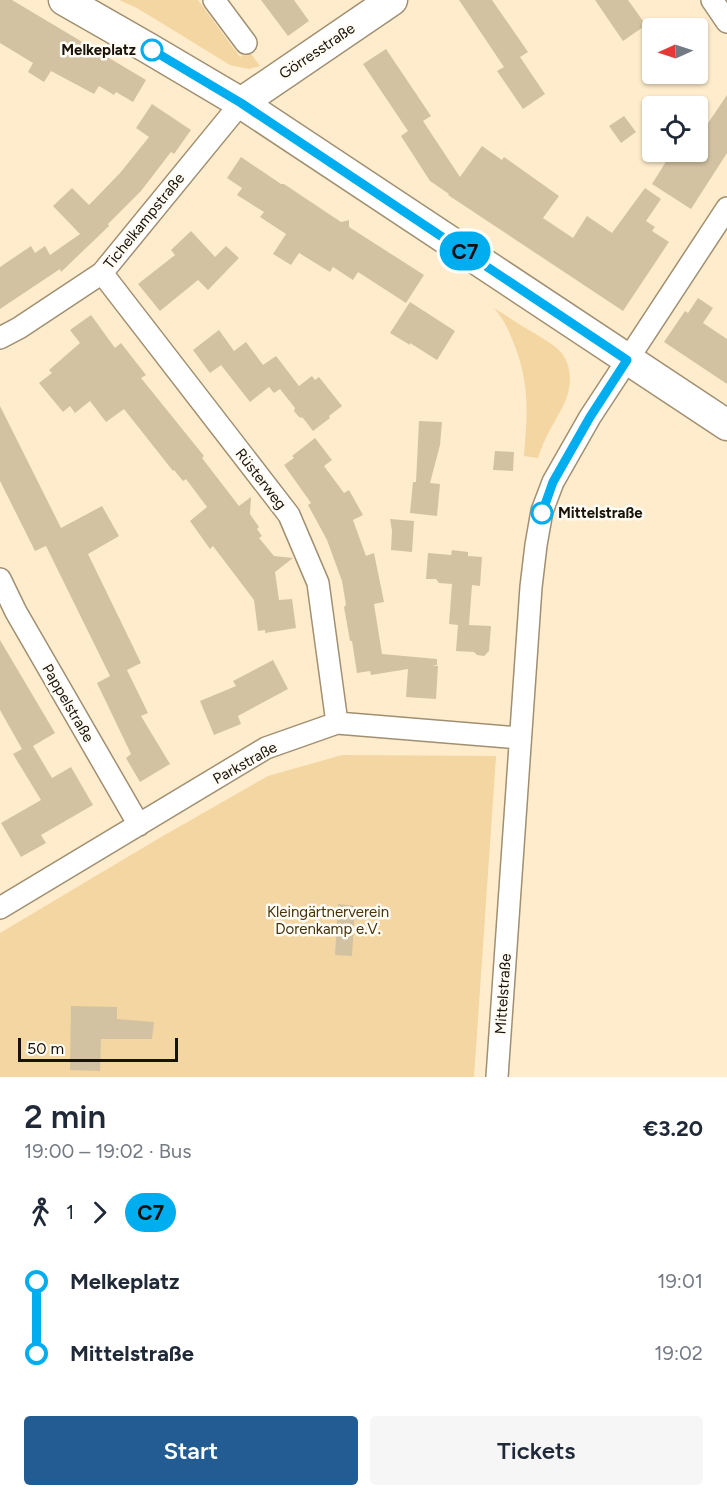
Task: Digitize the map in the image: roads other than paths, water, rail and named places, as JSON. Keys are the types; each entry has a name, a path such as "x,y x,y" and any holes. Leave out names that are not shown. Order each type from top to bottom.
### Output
{"street":[{"path":"64,0 241,103 727,425"},
{"path":"214,0 246,43"},
{"name":"Görresstraße","path":"241,103 392,0"},
{"path":"712,0 727,22"},
{"name":"Tichelkampstraße","path":"0,338 102,273 241,103"},
{"name":"Mittelstraße","path":"497,1077 531,587 542,511 553,482 585,426 727,208"},
{"name":"Rüsterweg","path":"102,273 289,515 318,583 337,723"},
{"name":"Pappelstraße","path":"0,579 16,612 139,825"},
{"name":"Parkstraße","path":"0,908 266,748 337,723 520,738"}],"place":[{"name":"Melkeplatz","path":"152,50"},
{"name":"Mittelstraße","path":"542,513"}],"park label":[{"name":"Kleingärtnerverein Dorenkamp e.V.","path":"328,920"}]}
